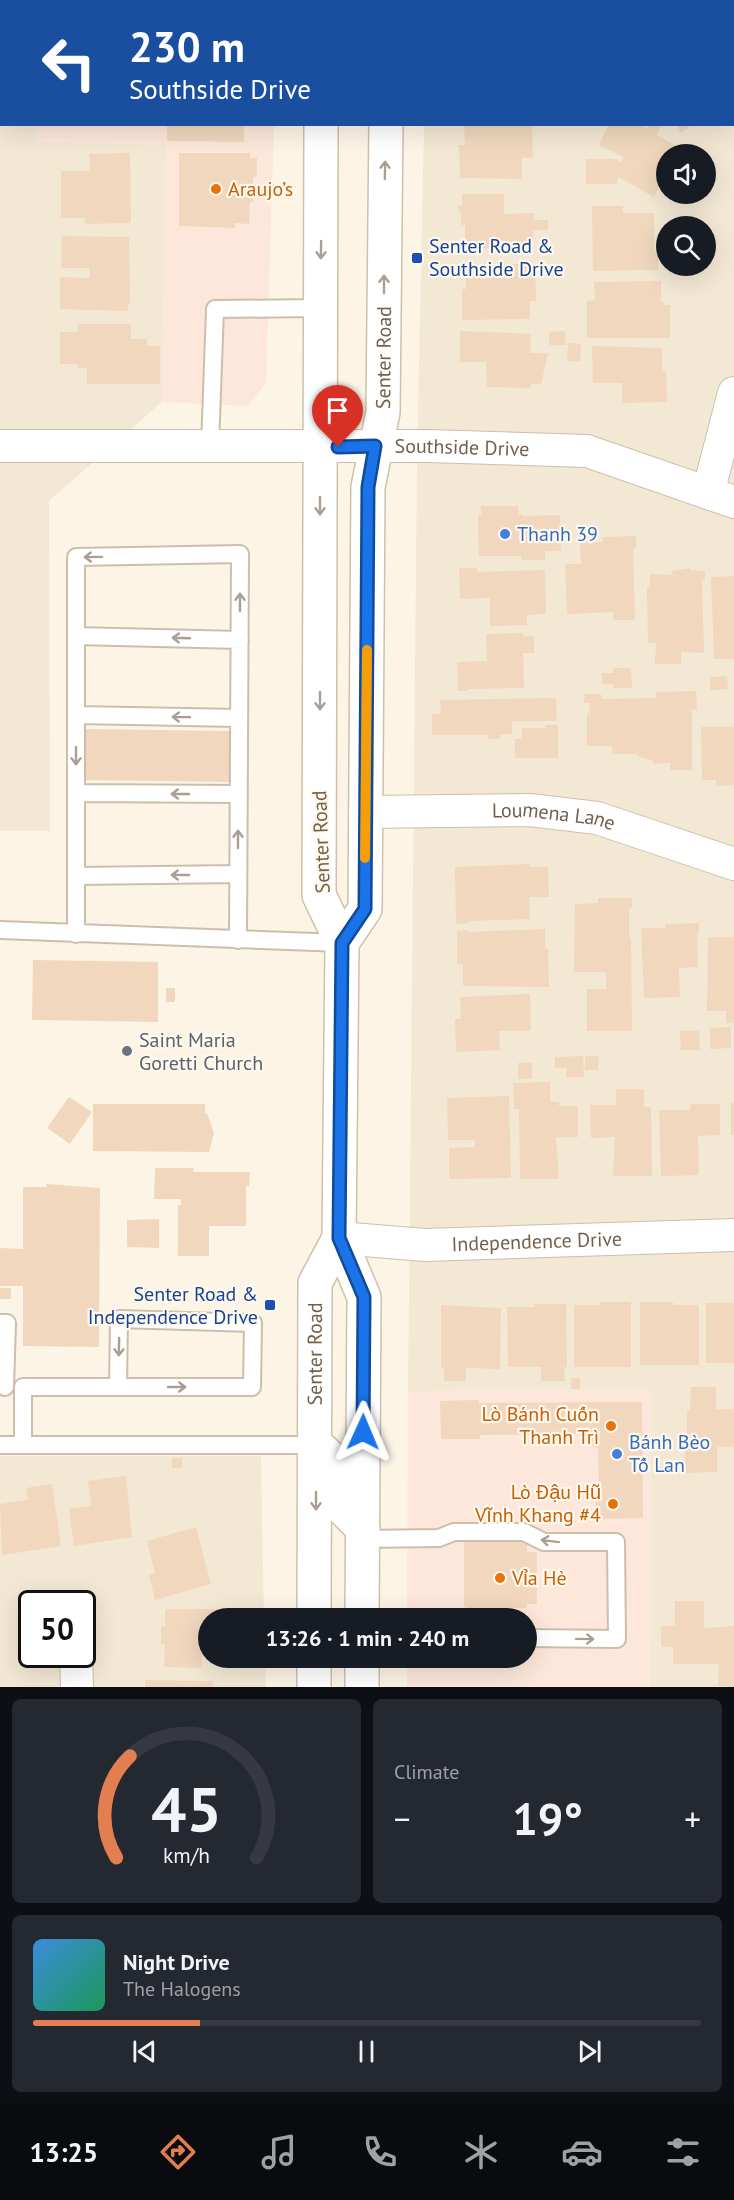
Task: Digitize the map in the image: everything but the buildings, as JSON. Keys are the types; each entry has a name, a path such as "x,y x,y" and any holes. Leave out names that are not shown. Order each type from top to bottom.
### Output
{"main road":[{"name":"Senter Road","path":"321,126 319,895 342,943 339,1238 364,1297 362,1608"},
{"name":"Senter Road","path":"342,943 365,909 368,487 383,412 386,126"},
{"name":"Senter Road","path":"315,1608 315,1283 339,1238"},
{"path":"315,1445 338,1467 340,1506 363,1534"},
{"path":"314,1668 314,1687"},
{"path":"362,1668 362,1687"}],"street":[{"path":"721,498 734,393"},
{"name":"Southside Drive","path":"0,446 375,446 587,451 721,498"},
{"name":"Loumena Lane","path":"365,812 530,810 597,818 734,864"},
{"name":"Independence Drive","path":"339,1238 425,1245 734,1235"},
{"path":"76,1668 77,1687"}],"lane":[{"path":"210,447 214,309 320,308"},
{"path":"76,934 76,557 240,554 238,940"},
{"path":"76,636 240,640"},
{"path":"76,715 239,718"},
{"path":"76,793 238,794"},
{"path":"76,876 238,874"},
{"path":"0,930 342,943"},
{"path":"0,1323 7,1323 2,1387 23,1387 118,1387 252,1387 253,1323 119,1319 118,1387"},
{"path":"23,1387 23,1445"},
{"path":"0,1444 315,1445"},
{"path":"363,1534 439,1538 454,1532 524,1532 544,1542 616,1542 617,1639 537,1638"}],"shaded area":[{"path":"0,126 36,126 36,141 166,145 162,402 49,501 50,831 0,831"},
{"path":"36,126 274,126 266,383 248,406 162,402 166,145 36,141"},
{"path":"424,126 734,126 734,1687 650,1687 651,1390 408,1391 417,462"},
{"path":"651,1390 650,1687 407,1687 407,1668 537,1668 537,1608 407,1608 408,1391"},
{"path":"0,1456 261,1456 264,1608 198,1608 198,1668 265,1668 266,1687 0,1687"}],"slow traffic":[{"path":"365,858 367,650"}],"place":[{"name":"Araujo’s","path":"216,189"},
{"name":"Senter Road & Southside Drive","path":"417,258"},
{"name":"Thanh 39","path":"505,534"},
{"name":"Saint Maria Goretti Church","path":"127,1051"},
{"name":"Senter Road & Independence Drive","path":"270,1305"},
{"name":"Lò Bánh Cuốn Thanh Trì","path":"611,1426"},
{"name":"Bánh Bèo Tố Lan","path":"617,1454"},
{"name":"Lò Đậu Hũ Vĩnh Khang #4","path":"613,1504"},
{"name":"Vỉa Hè","path":"500,1578"}],"route":[{"path":"338,447 375,446 368,487 365,909 342,943 339,1238 364,1297 363,1432"}]}
